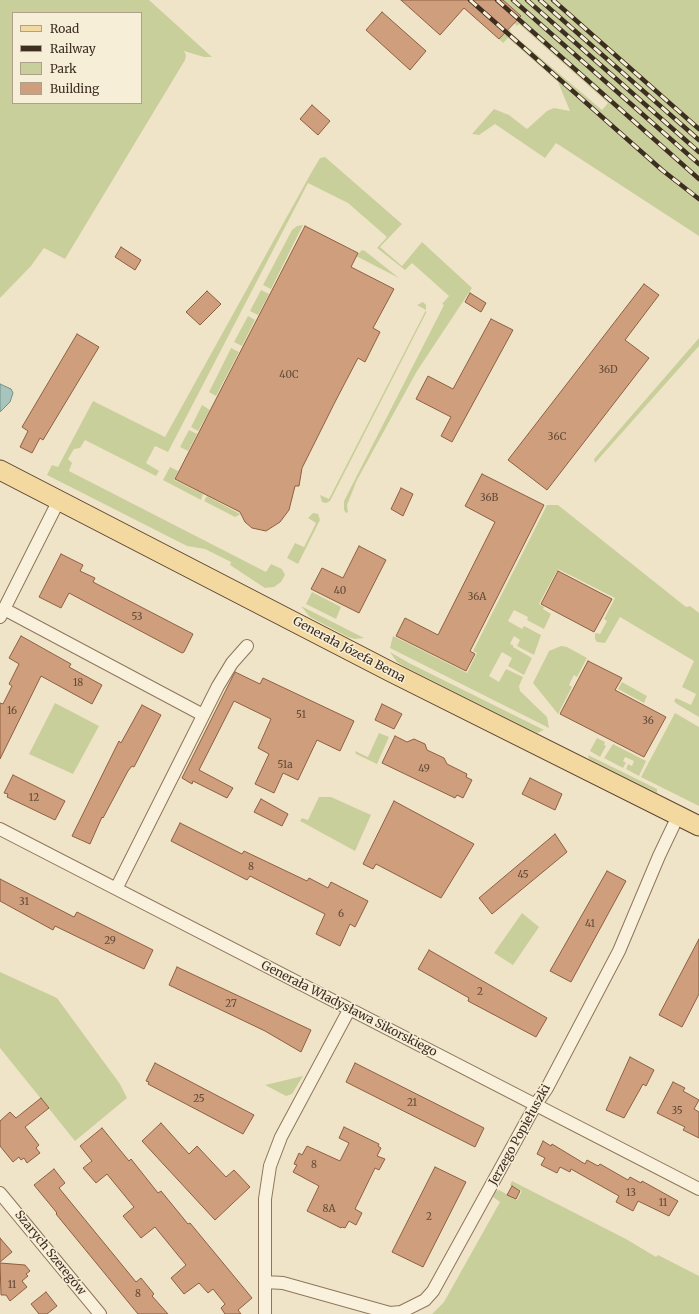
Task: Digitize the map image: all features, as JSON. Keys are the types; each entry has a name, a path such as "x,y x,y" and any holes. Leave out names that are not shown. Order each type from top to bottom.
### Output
{"main road":[{"name":"Generała Józefa Bema","path":"0,470 412,683 699,826"}],"street":[{"path":"59,500 2,613 203,715"},
{"path":"117,887 203,715 232,663 246,646"},
{"name":"Jerzego Popiełuszki","path":"266,1282 283,1283 390,1313 401,1312 425,1300 433,1291 536,1104 547,1088 619,951 659,856 678,816"},
{"name":"Generała Władysława Sikorskiego","path":"0,828 117,887 140,902 349,1010 536,1104 699,1190"},
{"path":"265,1314 265,1199 270,1166 281,1137 349,1010"},
{"name":"Szarych Szeregów","path":"0,1193 100,1314"}],"green space":[{"path":"0,0 149,0 212,57 204,57 184,51 186,55 185,60 65,259 44,248 31,266 0,298"},
{"path":"503,0 699,0 699,236 556,143 545,158 495,124 479,135 472,134 494,109 509,115 527,129 547,111 554,108 570,111 558,82 508,38 503,43 499,39 509,29 511,31 510,32 602,110 608,103 519,24 517,26 514,23 521,16"},
{"path":"325,157 402,224 380,247 402,266 422,242 472,288 417,371 357,480 347,505 348,512 346,513 344,510 344,501 444,305 442,304 449,296 412,263 405,270 377,248 387,237 348,203 308,183 168,452 155,446 146,463 159,471 156,476 85,440 80,448 74,449 68,459 72,463 69,471 266,572 271,564 282,569 285,575 281,582 274,587 265,588 230,565 231,562 205,549 187,546 47,475 52,465 58,467 93,401 165,437 310,175 320,158"},
{"path":"303,225 271,289 263,285 292,230 297,226"},
{"path":"362,250 365,251 399,278 356,256"},
{"path":"261,290 269,294 258,315 250,311"},
{"path":"423,302 426,305 426,310 417,305"},
{"path":"426,310 426,313 330,501 326,503 322,502 320,495 329,499"},
{"path":"248,316 255,320 242,346 234,342"},
{"path":"699,338 699,346 595,463 594,459"},
{"path":"231,348 239,352 216,396 209,392"},
{"path":"202,405 210,410 198,431 191,427"},
{"path":"189,430 197,434 188,451 180,447"},
{"path":"170,467 178,471 174,480 203,494 201,500 163,480"},
{"path":"207,496 240,514 235,517 204,501"},
{"path":"547,505 558,505 686,607 690,606 699,613 699,717 674,701 676,698 691,705 696,694 682,687 694,661 620,617 605,643 597,642 595,639 595,634 600,634 607,621 604,619 615,598 558,569 539,604 544,607 543,609 551,614 544,629 527,620 528,617 514,610 508,621 522,629 524,626 541,635 534,655 517,646 520,640 514,636 510,644 532,658 524,675 508,666 512,658 502,652 489,676 499,682 506,669 523,677 519,686 520,691 547,717 549,728 390,648 393,636 467,673 477,653 473,651"},
{"path":"313,513 318,514 320,520 298,564 287,558 295,543 304,547 316,523 308,518"},
{"path":"312,592 341,607 336,619 306,604"},
{"path":"301,606 364,638 355,639 348,637 310,617"},
{"path":"561,646 567,647 587,658 577,677 574,675 569,685 572,687 558,714 533,683 549,651"},
{"path":"390,652 409,663 544,730 537,733 405,667 397,662"},
{"path":"622,682 647,696 644,703 618,689"},
{"path":"55,703 99,726 73,774 29,754"},
{"path":"675,713 699,727 699,806 641,777"},
{"path":"379,733 389,737 377,764 356,754 355,751 368,757"},
{"path":"597,738 605,742 604,745 606,746 600,757 590,751"},
{"path":"613,744 646,761 639,776 626,769 628,764 632,766 634,761 625,757 623,761 626,763 623,768 604,758"},
{"path":"588,755 657,789 657,793 589,759"},
{"path":"319,797 331,797 371,815 355,851 300,821 302,818 308,820"},
{"path":"522,913 539,927 513,965 494,953"},
{"path":"0,972 57,998 120,1084 127,1098 75,1141 0,1048"},
{"path":"303,1076 292,1094 286,1096 265,1085"},
{"path":"512,1181 626,1239 656,1257 658,1255 699,1276 699,1314 432,1314 444,1302 500,1202 493,1197 495,1192 499,1190 517,1200 522,1191 510,1185"}],"water":[{"path":"0,384 11,389 13,393 10,402 0,412"}],"building":[{"path":"401,0 503,0 521,16 499,39 464,8 440,35"},
{"path":"382,12 426,51 410,70 366,30"},
{"path":"312,105 330,121 318,135 300,119"},
{"path":"305,226 358,253 351,267 394,289 373,328 380,332 365,362 358,358 302,468 299,486 295,486 289,510 280,522 266,531 252,528 245,522 240,512 175,479"},
{"path":"121,247 141,260 135,270 115,257"},
{"path":"644,284 659,295 625,340 649,358 547,490 508,460"},
{"path":"207,291 221,304 200,325 186,312"},
{"path":"470,293 486,303 481,312 465,302"},
{"path":"491,319 513,330 452,442 441,436 451,417 416,399 428,376 453,389"},
{"path":"77,334 99,347 43,440 40,438 32,453 20,447 28,431 22,427"},
{"path":"482,474 544,505 470,651 475,654 466,671 396,636 405,618 438,635 495,522 465,506"},
{"path":"401,488 413,494 403,516 391,509"},
{"path":"359,546 386,560 359,613 311,589 322,568 343,578"},
{"path":"61,554 83,565 80,571 95,578 93,582 193,634 184,652 182,653 69,593 61,608 39,597"},
{"path":"558,571 612,599 594,632 541,604"},
{"path":"21,636 71,664 69,667 102,685 92,704 41,676 0,759 0,703 3,704 12,686 9,684 19,664 9,658"},
{"path":"588,661 622,678 615,690 666,717 644,757 560,714"},
{"path":"235,672 260,684 263,678 354,721 340,751 317,740 298,780 283,773 274,793 255,784 269,754 258,748 271,719 234,701 199,770 233,788 227,798 193,781 192,784 182,778"},
{"path":"382,704 402,714 394,729 375,720"},
{"path":"142,705 161,715 134,767 132,766 128,771 103,818 102,817 90,844 72,836 119,741 121,743"},
{"path":"395,736 407,742 414,739 425,744 427,750 444,758 447,764 467,774 466,777 472,780 463,798 457,795 455,798 382,763"},
{"path":"13,775 65,801 55,820 7,797 8,794 4,793"},
{"path":"530,778 562,794 555,810 522,794"},
{"path":"261,799 288,814 282,826 254,812"},
{"path":"394,801 474,844 441,898 376,864 373,869 363,864"},
{"path":"180,823 242,854 244,851 307,881 309,878 328,888 331,882 368,901 355,927 350,924 340,946 316,934 325,914 250,876 247,880 171,841"},
{"path":"555,834 567,852 492,914 479,898"},
{"path":"607,871 626,881 571,982 550,971"},
{"path":"0,879 74,917 77,912 153,950 144,969 55,926 53,930 0,901"},
{"path":"699,939 699,994 682,1027 659,1015"},
{"path":"429,950 547,1018 536,1037 468,1001 469,998 418,969"},
{"path":"177,967 311,1030 301,1052 265,1031 169,985"},
{"path":"630,1057 654,1070 646,1086 643,1084 624,1118 606,1110"},
{"path":"155,1063 254,1115 243,1134 148,1084 149,1082 146,1081"},
{"path":"355,1063 484,1128 475,1147 346,1082"},
{"path":"673,1082 685,1088 683,1091 699,1100 694,1109 699,1112 699,1138 683,1130 685,1127 657,1113"},
{"path":"41,1098 49,1108 25,1127 39,1145 36,1148 40,1153 27,1163 24,1158 21,1160 19,1157 13,1162 0,1146 0,1121 10,1112 16,1118"},
{"path":"161,1123 189,1154 197,1146 226,1177 234,1170 250,1187 215,1220 142,1141"},
{"path":"344,1127 379,1144 378,1146 381,1148 377,1156 385,1159 379,1170 375,1168 355,1209 362,1213 356,1225 349,1221 345,1228 341,1228 307,1211 319,1186 293,1172 297,1165 294,1164 299,1153 302,1155 307,1146 340,1161 349,1143 339,1138"},
{"path":"102,1128 129,1161 131,1159 158,1193 161,1191 188,1224 190,1223 252,1298 238,1310 241,1314 225,1314 221,1308 225,1304 213,1289 208,1293 199,1283 184,1294 171,1278 186,1265 155,1227 141,1238 123,1216 134,1207 107,1174 96,1183 83,1168 92,1161 80,1146"},
{"path":"543,1141 551,1146 552,1144 585,1164 587,1160 598,1166 600,1164 628,1180 630,1177 641,1183 642,1181 678,1201 669,1216 638,1201 633,1211 616,1202 619,1196 571,1169 570,1172 560,1167 557,1173 541,1165 545,1158 537,1154"},
{"path":"435,1167 466,1182 423,1267 392,1252"},
{"path":"54,1169 65,1183 59,1188 136,1282 141,1278 154,1294 152,1296 168,1314 138,1314 56,1214 57,1213 34,1185"},
{"path":"512,1186 520,1191 516,1199 507,1195"},
{"path":"0,1238 12,1252 0,1262"},
{"path":"0,1263 25,1265 30,1271 26,1274 28,1276 22,1281 27,1287 10,1301 6,1295 1,1295"},
{"path":"46,1292 57,1306 47,1314 39,1314 31,1304"}],"railway":[{"path":"470,0 662,170 699,199"},
{"path":"497,0 699,179"},
{"path":"513,0 699,164"},
{"path":"527,0 699,152"},
{"path":"540,0 699,140"},
{"path":"553,0 699,129"}]}
